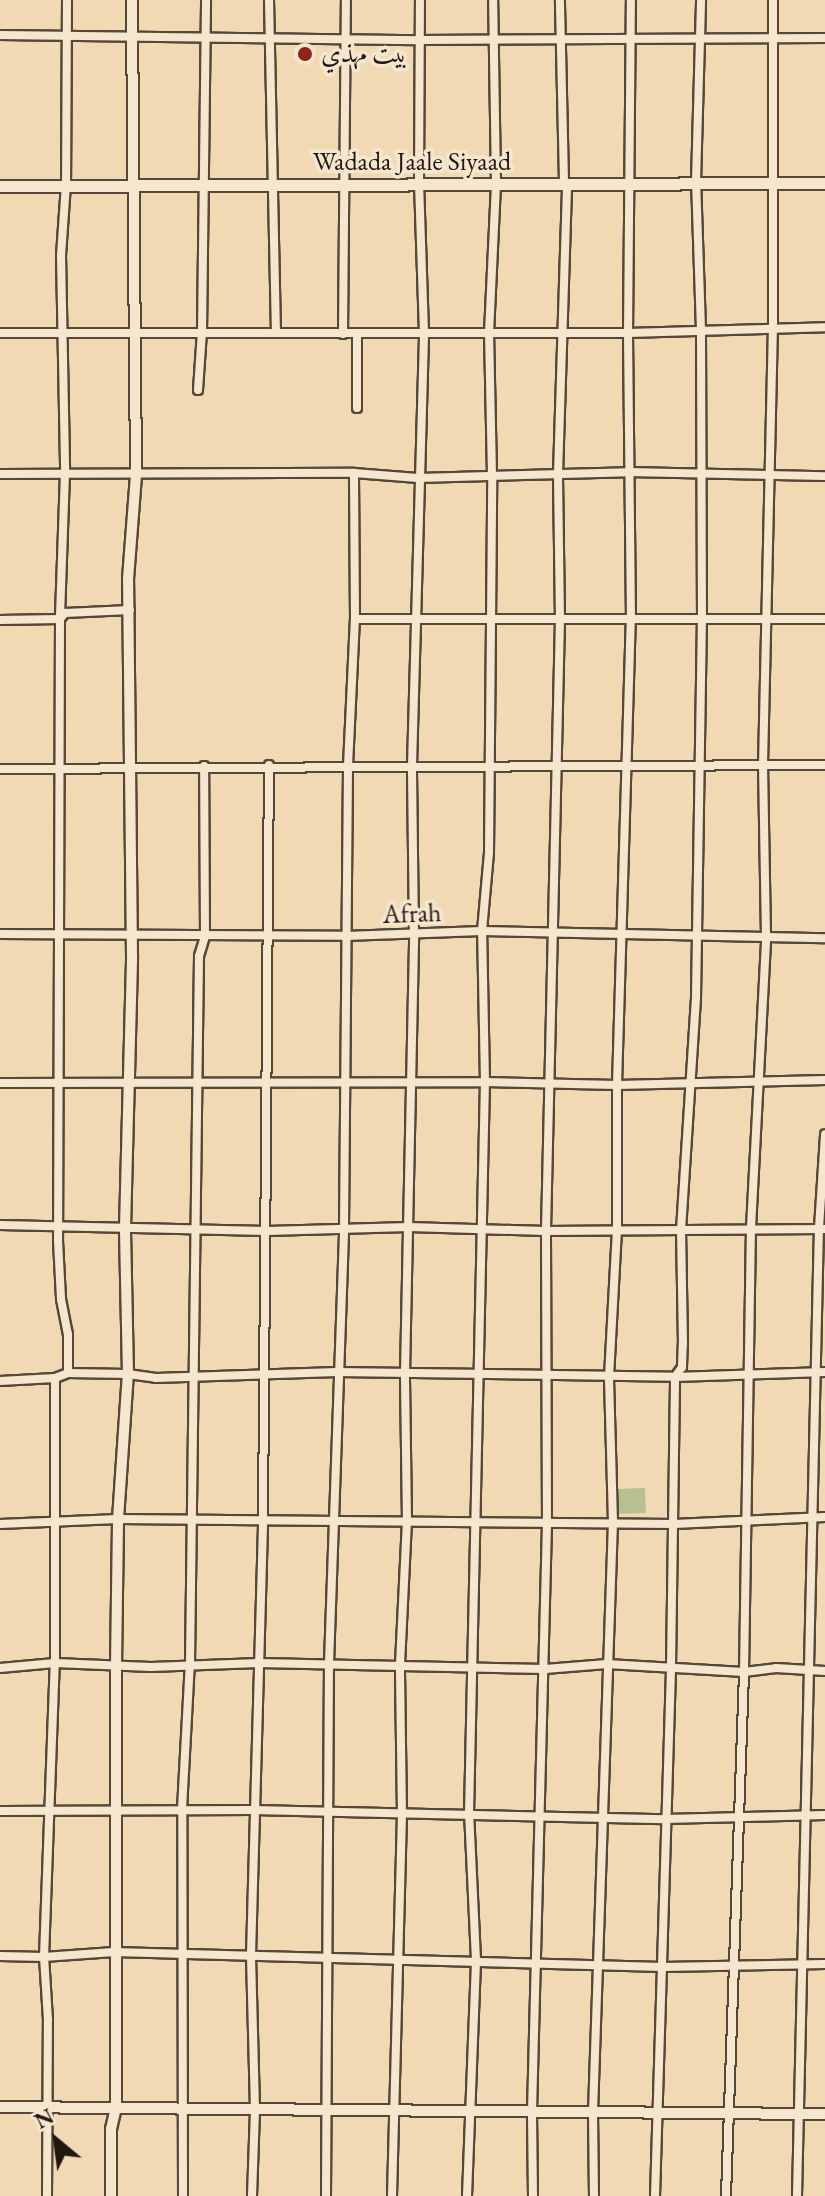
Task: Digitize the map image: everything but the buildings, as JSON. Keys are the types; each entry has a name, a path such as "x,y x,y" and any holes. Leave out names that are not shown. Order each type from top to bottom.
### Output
{"main road":[{"name":"Wadada Jaale Siyaad","path":"0,186 825,183"}],"street":[{"path":"67,0 62,333 65,473 60,619 59,1226 68,1373"},
{"path":"111,2196 111,2129 116,2108 114,1952 118,1519 128,1374 125,1228 131,936 128,579 136,474 136,185 130,36 132,0"},
{"path":"198,390 202,332 206,0"},
{"path":"269,0 276,331"},
{"path":"343,334 346,0"},
{"path":"392,2196 402,1815 400,1664 407,1522 405,1373 414,935 412,766 424,333 419,184 420,0"},
{"path":"467,2196 476,1960 469,1814 477,1521 479,1230 485,1082 482,931 489,852 492,475 489,333 496,183 493,0"},
{"path":"533,2196 535,1964 540,1899 539,1818 545,1669 546,1231 560,620 558,474 567,184 564,181 560,0"},
{"path":"594,2196 593,2112 613,1522 609,1377 617,1231 617,1085 631,621 628,333 631,0"},
{"path":"655,2196 655,2113 663,1967 671,1668 675,1377 682,1367 681,1230 693,1084 702,621 701,330 696,182 701,0"},
{"path":"726,2196 744,1672 751,1228 766,937 763,765 773,327 773,0"},
{"path":"0,35 268,36 345,40 701,36 825,38"},
{"path":"0,333 628,333 825,327"},
{"path":"357,334 357,408"},
{"path":"0,474 354,473 418,478 628,472 825,476"},
{"path":"326,2196 331,1811 329,1663 344,1227 348,766 355,619 354,473"},
{"path":"0,620 60,619 65,613 130,610"},
{"path":"355,619 766,622 825,619"},
{"path":"252,2196 255,2109 251,1955 263,1521 269,765"},
{"path":"0,769 269,765 825,765"},
{"path":"183,2196 185,1954 182,1809 190,1663 199,956 205,936 204,766"},
{"name":"Afrah","path":"0,934 345,936 482,931 552,935 825,938"},
{"path":"0,1083 485,1082 617,1085 825,1080"},
{"path":"797,2196 825,1134"},
{"path":"0,1225 267,1231 344,1227 546,1231 822,1228"},
{"path":"0,1381 55,1378 68,1373 128,1374 156,1378 337,1372 675,1377 820,1372"},
{"path":"47,2196 48,2020 44,1957 52,1812 55,1663 55,1378"},
{"path":"0,1524 118,1519 674,1524 825,1517"},
{"path":"0,1668 55,1663 116,1666 329,1663 545,1669 607,1664 744,1672 776,1668 825,1671"},
{"path":"0,1811 182,1809 539,1818 604,1815 665,1819 805,1813 825,1815"},
{"path":"0,1956 44,1957 114,1952 663,1967 825,1964"},
{"path":"0,2107 825,2114"}],"green space":[{"path":"645,1488 646,1513 616,1514 615,1489"}],"place":[{"name":"بيت مهذي","path":"305,54"}]}
